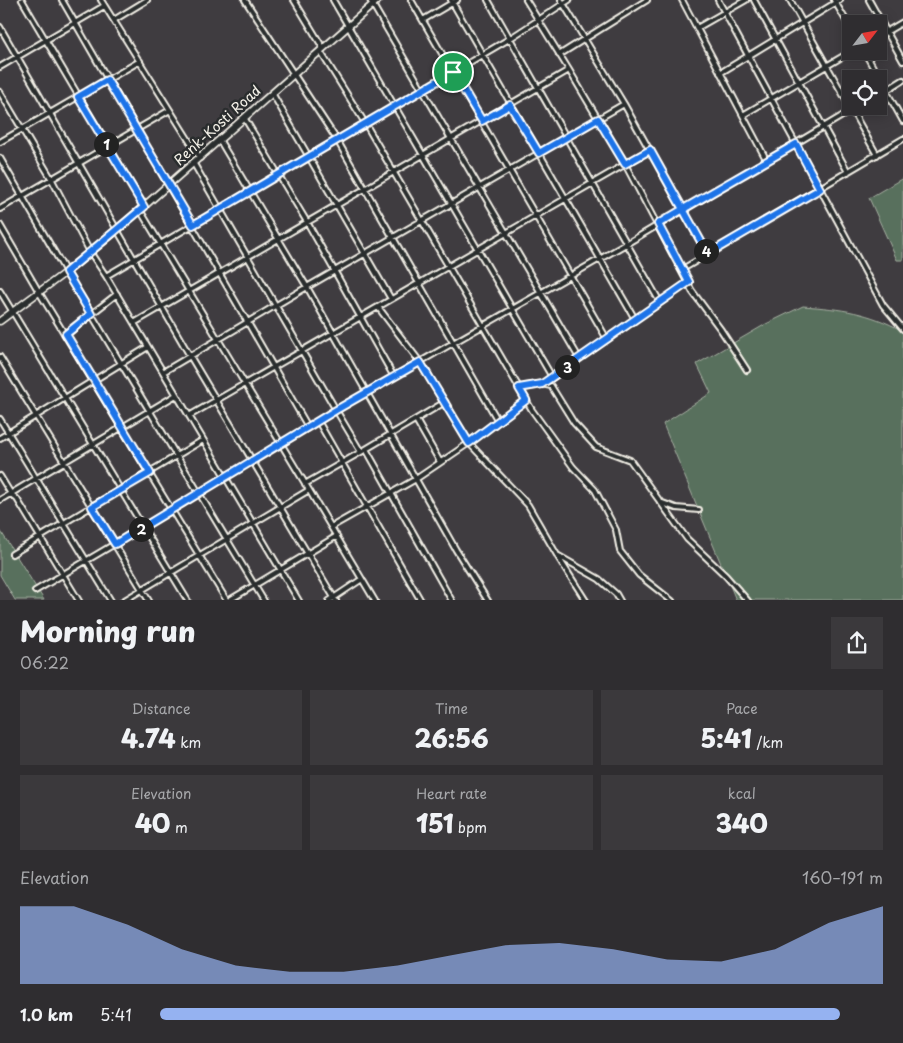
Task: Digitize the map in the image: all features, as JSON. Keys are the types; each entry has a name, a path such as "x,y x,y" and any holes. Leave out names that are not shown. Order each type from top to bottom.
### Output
{"main road":[{"name":"Renk-Kosti Road","path":"0,321 66,272 142,209 374,1"}],"street":[{"path":"22,0 161,243 375,600"},
{"path":"62,0 308,427"},
{"path":"100,0 200,158"},
{"path":"114,20 147,0"},
{"path":"245,0 337,140 498,422"},
{"path":"294,0 321,50 526,400 572,466 595,490 616,530 620,551 638,575 672,600"},
{"path":"333,0 552,377"},
{"path":"411,0 607,339"},
{"path":"424,20 452,1 457,0"},
{"path":"488,0 660,302"},
{"path":"526,0 625,164 689,282 692,291 748,370"},
{"path":"106,276 482,55 562,2 569,0"},
{"path":"559,55 647,0"},
{"path":"682,0 767,161"},
{"path":"718,0 883,305 903,329"},
{"path":"697,28 746,0"},
{"path":"754,0 848,172"},
{"path":"790,0 842,93"},
{"path":"869,0 877,15"},
{"path":"374,1 579,358"},
{"path":"452,1 510,105 635,319"},
{"path":"720,72 837,1 844,15"},
{"path":"562,2 624,104 708,254"},
{"path":"0,67 104,6"},
{"path":"888,31 903,22"},
{"path":"0,27 190,356 335,599"},
{"path":"888,34 903,61"},
{"path":"743,115 842,57"},
{"path":"0,142 140,61"},
{"path":"134,323 570,70"},
{"path":"887,89 903,80"},
{"path":"0,92 51,178 90,252 117,294 299,600"},
{"path":"887,92 903,121"},
{"path":"272,93 391,299"},
{"path":"163,372 307,286 624,104"},
{"path":"0,209 170,110"},
{"path":"35,591 253,462 366,392 626,244 845,115"},
{"path":"854,115 876,155"},
{"path":"244,119 307,222 394,377"},
{"path":"681,270 903,140"},
{"path":"220,141 307,286 456,550 488,600"},
{"path":"189,416 650,150"},
{"path":"0,158 91,314 264,600"},
{"path":"194,164 360,452"},
{"path":"0,224 39,292 227,600 336,536"},
{"path":"542,384 689,282"},
{"path":"0,291 188,600"},
{"path":"66,334 117,294"},
{"path":"378,306 420,362 446,402 469,443 522,497 586,600"},
{"path":"0,438 148,347"},
{"path":"0,357 149,600"},
{"path":"519,388 542,384 551,386 574,423 596,447 630,460 687,538 748,600"},
{"path":"0,500 176,395"},
{"path":"332,527 416,479 469,443 526,400"},
{"path":"305,484 446,402"},
{"path":"0,418 111,600"},
{"path":"416,420 440,462"},
{"path":"318,422 421,600"},
{"path":"12,554 203,440"},
{"path":"366,449 452,600"},
{"path":"0,476 79,600"},
{"path":"123,600 309,490"},
{"path":"660,502 676,508 699,510"},
{"path":"557,555 599,579 620,600"},
{"path":"329,600 335,599 362,579"}],"green space":[{"path":"903,178 903,260 897,260 869,198"},
{"path":"803,306 854,312 903,331 903,600 736,600 663,424 711,393 697,364 766,324"},
{"path":"0,530 44,600 15,600 0,575"}],"route":[{"path":"453,72 193,225 107,80 78,97 144,207 66,272 91,314 66,334 150,473 92,507 115,544 336,410 420,362 446,402 469,443 526,400 519,388 542,384 689,282 658,224 683,209 796,144 820,189 708,254 683,209 650,150 625,164 598,119 539,153 510,105 482,121 453,72"}]}
